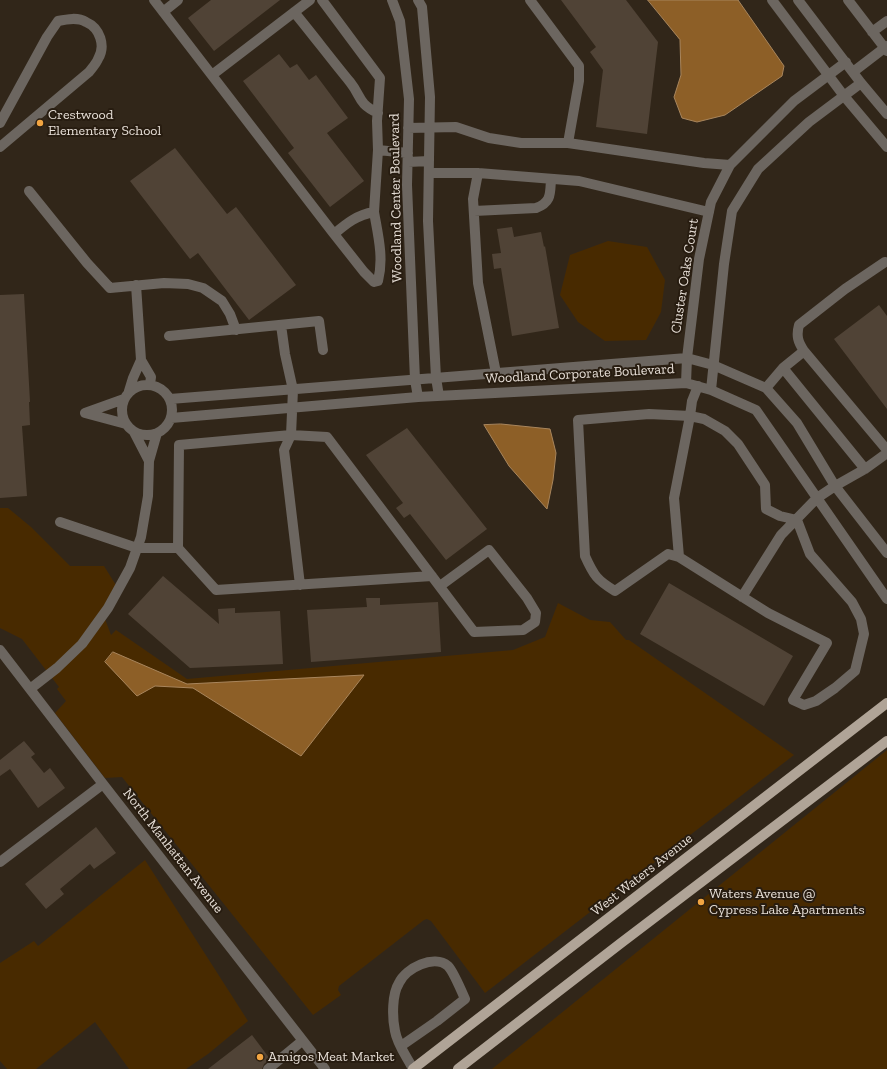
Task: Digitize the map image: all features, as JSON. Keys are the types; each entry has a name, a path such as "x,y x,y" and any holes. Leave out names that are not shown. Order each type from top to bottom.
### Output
{"main road":[{"name":"West Waters Avenue","path":"413,1069 887,703"},
{"path":"458,1069 887,741"}],"street":[{"path":"154,0 334,234 364,272 374,282 378,281 381,272 381,258 374,212 378,150 380,78 322,0"},
{"path":"163,12 178,0"},
{"path":"212,75 310,0"},
{"name":"Woodland Center Boulevard","path":"392,0 400,21 409,99 407,185 415,380 418,397"},
{"path":"418,0 422,7 430,97 428,221 436,378 439,396"},
{"path":"530,0 579,66 579,81 568,143"},
{"path":"772,0 844,96 887,147"},
{"path":"798,0 861,83 887,114"},
{"path":"848,0 886,49 853,72"},
{"path":"294,12 352,85 359,100 367,109 378,114"},
{"path":"0,123 47,37 58,21 72,19 86,21 96,29 102,48 99,59 89,72 0,147"},
{"path":"872,32 887,20"},
{"name":"Cluster Oaks Court","path":"686,383 687,358 699,259 711,202 730,165 794,101 846,62"},
{"path":"710,390 724,264 732,211 758,169 808,122 861,83"},
{"path":"408,128 456,127 489,138 522,143 568,143 704,163 730,165"},
{"path":"378,150 429,162"},
{"path":"429,173 478,173 579,181 709,212"},
{"path":"478,173 473,199 478,282 496,373"},
{"path":"474,211 536,208 544,205 548,200 551,178"},
{"path":"29,191 87,263 110,288 164,284 188,284 203,288 222,301 230,314 236,330"},
{"path":"334,234 352,219 374,212"},
{"path":"886,264 846,289 799,325 797,334 804,351 887,450"},
{"path":"136,285 141,360 151,377 150,384"},
{"path":"169,336 319,321 323,350"},
{"path":"281,325 285,354 293,390 291,435 284,450 300,585"},
{"path":"766,388 784,368 804,351"},
{"name":"Woodland Corporate Boulevard","path":"170,400 687,358 713,365 766,388 797,424 835,486 887,553"},
{"path":"141,360 126,395 122,408 122,417 126,424 134,432 149,461"},
{"path":"784,368 865,468"},
{"name":"Woodland Corporate Boulevard","path":"171,418 418,397 686,383 698,386 756,410 887,599"},
{"path":"126,424 85,413 126,395 136,387 143,384 150,384 166,392 172,405 171,418 168,424 157,433 149,435 134,432"},
{"path":"679,557 674,498 692,401 698,386"},
{"path":"649,414 690,416 704,419 725,431 738,444 765,485 766,509 780,516 797,520 810,554 852,602 861,619 864,634 854,671 835,688 816,701 804,705 793,700 827,643 768,613 679,557 668,554 616,591 599,581 585,556 578,420 649,414"},
{"path":"30,689 82,644 108,608 130,568 140,537 148,496 149,461 157,433"},
{"path":"432,576 216,590 178,548 179,444 291,435 327,437 440,586 474,632 523,630 535,622 536,613 527,598 489,550 440,586"},
{"path":"742,597 781,534 797,520 817,498 887,453"},
{"path":"60,522 137,548 178,548"},
{"name":"North Manhattan Avenue","path":"0,650 102,784 325,1069"},
{"path":"0,862 102,784"},
{"path":"401,1046 464,999 448,966 439,962 425,962 408,972 399,981 395,992 393,1009 394,1030 401,1046 413,1069"},
{"path":"268,1069 302,1041"}],"shaded area":[{"path":"648,0 738,0 784,66 782,76 725,115 697,122 682,118 674,97 681,75 680,40"},
{"path":"608,241 647,247 665,280 661,312 646,340 605,341 578,322 560,295 570,255"},
{"path":"501,424 550,429 556,453 553,480 547,509 509,466 484,425"},
{"path":"0,508 8,508 31,527 70,566 104,566 119,590 105,619 111,635 116,630 187,679 513,650 545,637 558,603 590,620 610,622 626,640 629,640 794,755 485,993 431,921 427,919 339,986 338,990 341,995 313,1015 122,777 105,778 55,713 66,701 57,689 59,687 22,639 0,628"},
{"path":"113,652 187,684 364,675 301,756 193,688 155,686 137,696 105,662"},
{"path":"887,750 887,1069 492,1069"},
{"path":"145,860 248,1021 208,1054 186,1069 129,1069 95,1022 36,1069 7,1069 0,1061 0,963 34,941 38,946"}],"building":[{"path":"211,0 280,0 214,51 188,18"},
{"path":"561,0 626,0 658,42 647,134 596,127 603,70 590,52 596,47"},
{"path":"279,54 290,68 297,64 309,80 316,75 348,118 327,133 364,181 330,207 288,153 294,148 243,81"},
{"path":"175,148 227,214 236,207 296,285 249,320 198,253 190,259 130,181"},
{"path":"512,227 514,237 541,232 544,247 545,246 559,328 512,336 501,268 494,269 492,254 501,253 497,229"},
{"path":"24,294 30,402 30,425 22,426 27,496 0,498 0,295"},
{"path":"879,305 887,316 887,409 834,339"},
{"path":"407,428 487,529 446,560 410,514 404,518 396,508 403,503 366,455"},
{"path":"163,576 219,624 218,609 235,608 235,613 280,611 283,664 190,668 128,614"},
{"path":"669,583 793,656 764,706 640,634"},
{"path":"366,598 380,598 380,605 438,602 441,652 311,662 307,610 367,607"},
{"path":"24,741 35,754 31,757 44,773 50,768 65,788 38,808 10,769 0,776 0,760"},
{"path":"96,827 116,853 94,869 90,864 60,889 64,894 46,909 25,884"},
{"path":"252,1035 270,1059 264,1064 262,1069 208,1069"}],"place":[{"name":"Crestwood Elementary School","path":"40,123"},
{"name":"Waters Avenue @ Cypress Lake Apartments","path":"701,902"},
{"name":"Amigos Meat Market","path":"260,1057"}]}
